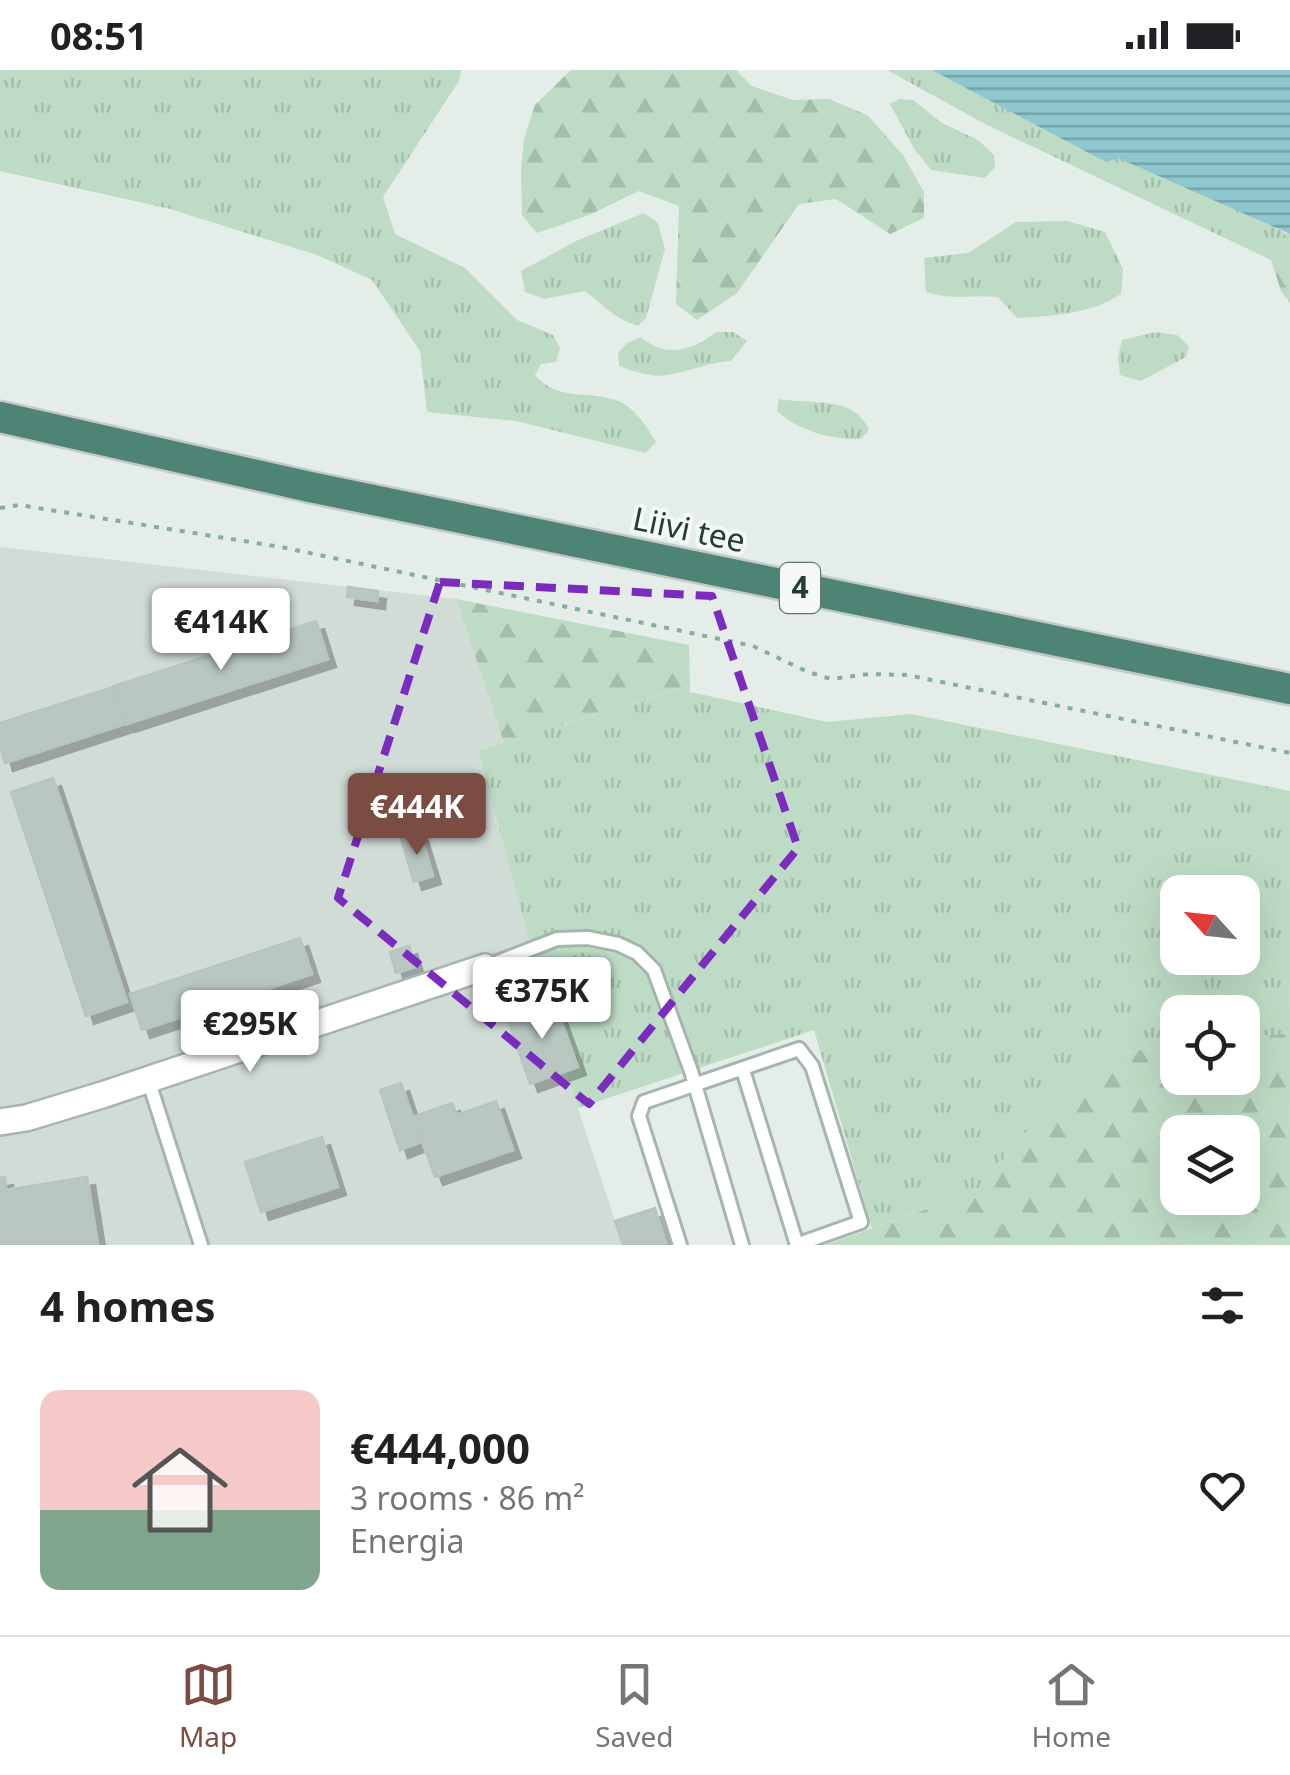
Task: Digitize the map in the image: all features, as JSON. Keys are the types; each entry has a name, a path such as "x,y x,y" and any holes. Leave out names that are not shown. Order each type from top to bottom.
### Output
{"highway":[{"name":"Liivi tee","path":"0,417 310,487 1290,689"},
{"name":"Liivi tee","path":"0,430 310,487"}],"street":[{"path":"0,1122 26,1118 148,1080 485,967"}],"lane":[{"path":"485,967 557,939 588,938 618,944 637,954 654,970 692,1071 742,1245"},
{"path":"680,1245 639,1116 644,1102 800,1049 812,1066 861,1222 796,1245 744,1070"},
{"path":"148,1080 200,1245"}],"path":[{"path":"0,508 19,504 300,551 753,646 831,679 869,674 908,675 1290,753"}],"highlighted area":[{"path":"440,582 712,596 798,848 589,1104 338,898"}],"shaded area":[{"path":"0,547 456,599 504,743 478,752 546,1003 507,1018 530,1084 566,1072 623,1245 0,1245"}],"green space":[{"path":"0,70 461,70 459,81 383,197 395,234 465,268 517,320 553,335 560,348 556,362 541,364 535,375 544,383 564,392 624,404 640,418 656,442 646,453 516,421 427,412 420,351 372,280 317,255 170,209 0,171"},
{"path":"571,70 736,70 752,86 793,100 829,99 867,115 903,155 924,192 924,218 890,234 836,199 799,204 737,293 697,320 676,304 679,206 639,191 589,215 537,233 522,215 524,139 535,105"},
{"path":"887,70 981,70 1285,233 1271,260 987,125"},
{"path":"899,99 913,100 942,123 978,140 994,155 995,167 985,178 931,170 915,150 890,104"},
{"path":"644,213 658,223 665,249 646,318 638,326 614,315 584,291 545,299 525,292 521,271 576,241"},
{"path":"1067,221 1105,232 1123,269 1121,294 1084,310 1017,318 998,297 954,297 926,292 924,258 968,253 1016,222"},
{"path":"1285,233 1290,234 1290,303 1281,291 1271,260"},
{"path":"717,332 733,332 747,341 731,361 661,376 619,366 618,353 627,343 641,337 669,350 689,347"},
{"path":"1155,332 1177,335 1189,346 1186,357 1141,381 1120,375 1118,357 1122,340"},
{"path":"779,399 843,406 854,411 869,430 861,439 816,433 777,411"},
{"path":"456,599 689,645 690,692 676,689 504,743"},
{"path":"677,689 827,722 911,714 1290,791 1290,1033 1260,1036 1260,995 1160,995 1160,1048 1102,1055 1054,1099 977,1191 872,1228 814,1030 578,1108 566,1072 578,1067 555,1001 546,1003 478,751"},
{"path":"1290,1033 1290,1245 825,1245 977,1191 1054,1099 1102,1055 1160,1048 1160,1095 1260,1095 1260,1036"}],"water":[{"path":"932,70 1290,70 1290,234 1118,158 1106,162"}],"building":[{"path":"348,587 378,591 377,601 347,597"},
{"path":"316,621 328,659 127,724 114,686"},
{"path":"113,687 125,724 5,763 0,723"},
{"path":"53,778 127,1002 86,1016 11,792"},
{"path":"420,833 433,876 414,882 401,839"},
{"path":"300,938 312,974 142,1030 130,994"},
{"path":"409,946 416,967 396,973 390,952"},
{"path":"554,1001 578,1067 530,1084 507,1017"},
{"path":"401,1083 421,1142 400,1150 380,1090"},
{"path":"496,1101 513,1150 435,1177 413,1117 452,1103 457,1115"},
{"path":"322,1137 338,1187 261,1212 245,1162"},
{"path":"5,1177 6,1190 87,1177 98,1245 0,1245 0,1178"},
{"path":"655,1208 666,1245 623,1245 615,1221"}]}
